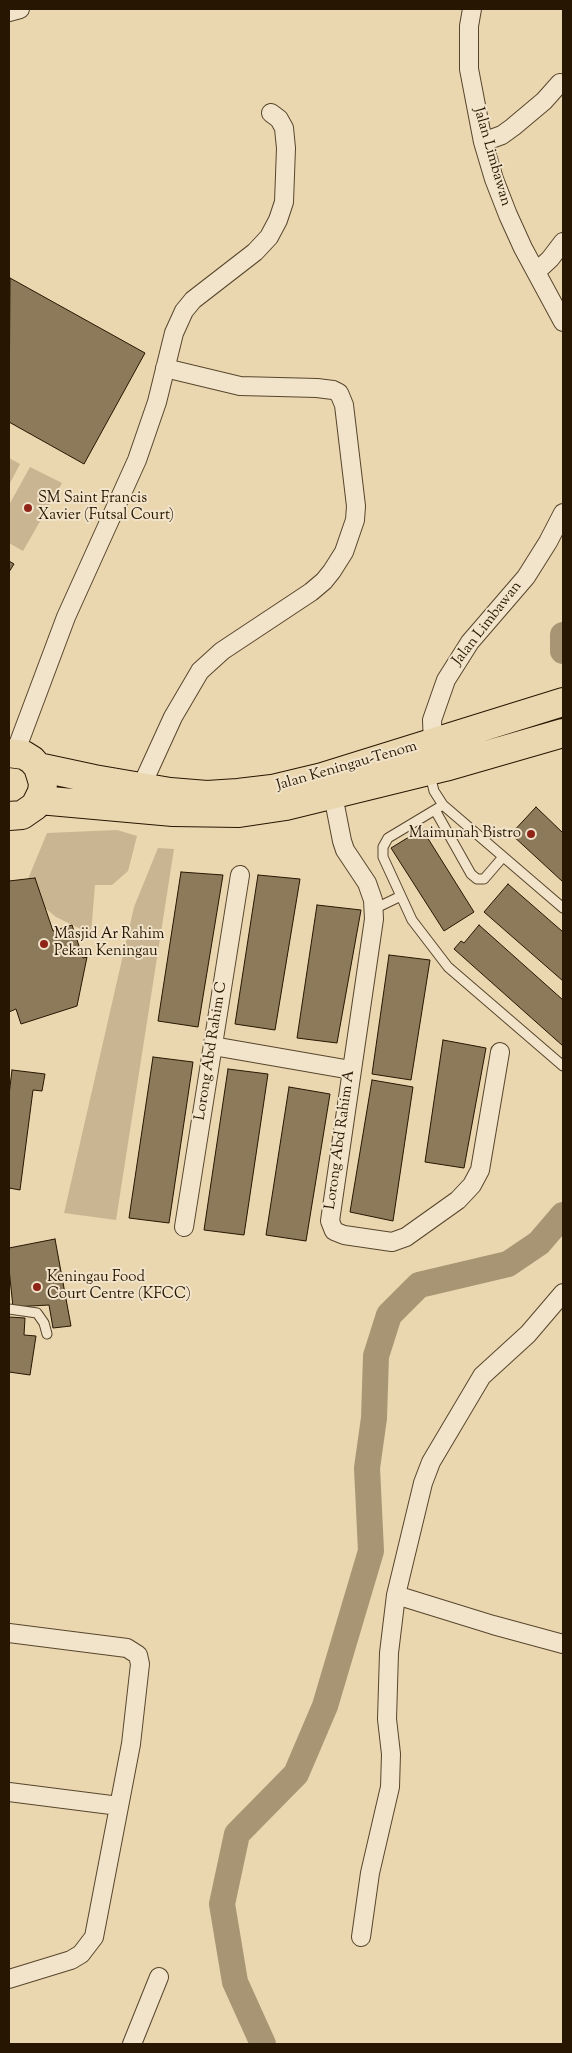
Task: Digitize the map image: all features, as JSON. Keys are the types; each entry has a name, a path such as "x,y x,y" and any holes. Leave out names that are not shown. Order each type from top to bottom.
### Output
{"main road":[{"name":"Jalan Keningau-Tenom","path":"21,758 94,779 170,792 207,795 272,789 322,778 560,703"},
{"name":"Jalan Keningau-Tenom","path":"39,800 173,812 239,813 286,806 333,795 499,753 563,733"},
{"path":"9,816 22,815 29,811 39,800 43,783 21,758"}],"street":[{"path":"9,12 20,9"},
{"name":"Jalan Limbawan","path":"472,9 469,26 469,69 483,142 508,216 563,320"},
{"path":"483,142 502,135 513,127 544,101 560,83"},
{"path":"21,758 66,617 137,460 157,402 174,333 184,311 193,300 255,252 268,237 278,220 284,202 286,148 284,128 279,119 271,113"},
{"path":"536,272 550,260 563,242"},
{"path":"141,787 173,717 200,671 222,651 311,592 324,581 344,552 355,520 354,492 344,405 339,394 333,390 317,388 240,386 165,368"},
{"name":"Jalan Limbawan","path":"433,742 432,720 446,680 470,642 526,577 548,542 563,512"},
{"name":"Lorong Abd Rahim A","path":"333,795 345,850 367,882 374,909 330,1221 334,1231 344,1235 392,1242 406,1237 458,1200 472,1185 480,1170 500,1052"},
{"name":"Lorong Abd Rahim C","path":"184,1227 240,875"},
{"path":"213,1046 351,1070"},
{"path":"361,1937 370,1873 390,1787 391,1754 387,1719 389,1653 396,1595 423,1483 430,1462 482,1376 528,1334 563,1293"},
{"path":"396,1595 563,1644"},
{"path":"9,1633 127,1648 138,1655 140,1664 131,1744 98,1924 94,1936 81,1954 71,1960 9,1979"},
{"path":"9,1792 119,1806"},
{"path":"132,2044 159,1977"}],"lane":[{"path":"429,771 439,807 472,874 478,879 484,879 503,857"},
{"path":"439,807 503,857 563,908"},
{"path":"439,807 388,838 383,847 383,857 412,920 448,967 563,1066"},
{"path":"374,909 401,896"},
{"path":"9,1309 37,1313 44,1323 47,1334"}],"shaded area":[{"path":"9,458 20,464 9,485"},
{"name":"SM Saint Francis Xavier (Futsal Court)","path":"30,467 62,483 23,551 9,543 9,505"},
{"path":"117,830 137,836 128,871 112,885 95,885 91,934 56,917 45,908 28,879 47,833"},
{"path":"158,848 174,849 116,1220 64,1213 134,907"}],"building":[{"path":"10,278 145,353 84,464 9,422"},
{"path":"9,561 14,564 9,572"},
{"path":"536,807 563,833 563,882 511,834"},
{"path":"422,829 474,912 444,931 391,848"},
{"path":"181,872 223,875 198,1027 158,1021"},
{"path":"258,875 300,879 275,1030 235,1024"},
{"name":"Masjid Ar Rahim Pekan Keningau","path":"35,878 53,931 72,925 83,958 87,957 77,1006 21,1024 16,1009 9,1012 9,881"},
{"path":"508,884 563,932 563,981 484,912"},
{"path":"317,905 361,910 337,1043 297,1038"},
{"path":"479,925 563,1000 563,1046 454,949 461,941 464,943"},
{"path":"389,955 430,960 411,1080 372,1074"},
{"path":"443,1040 486,1048 464,1168 425,1162"},
{"path":"153,1057 193,1062 169,1223 129,1218"},
{"path":"228,1069 268,1074 244,1235 204,1230"},
{"path":"12,1070 45,1074 42,1091 33,1090 20,1190 9,1188 9,1095"},
{"path":"372,1080 413,1087 393,1221 350,1212"},
{"path":"289,1087 330,1094 306,1241 266,1235"},
{"name":"Keningau Food Court Centre (KFCC)","path":"55,1239 71,1326 53,1328 49,1305 13,1307 9,1248"},
{"path":"9,1317 25,1318 24,1335 36,1336 30,1375 9,1372"}],"waterway":[{"path":"563,635 563,651"},
{"path":"263,2044 235,1982 222,1904 237,1834 296,1774 325,1706 371,1551 367,1468 374,1418 376,1356 389,1315 419,1285 508,1264 539,1243 563,1215"}],"place":[{"name":"SM Saint Francis Xavier (Futsal Court)","path":"28,508"},
{"name":"Maimunah Bistro","path":"531,834"},
{"name":"Masjid Ar Rahim Pekan Keningau","path":"44,944"},
{"name":"Keningau Food Court Centre (KFCC)","path":"37,1287"}]}
